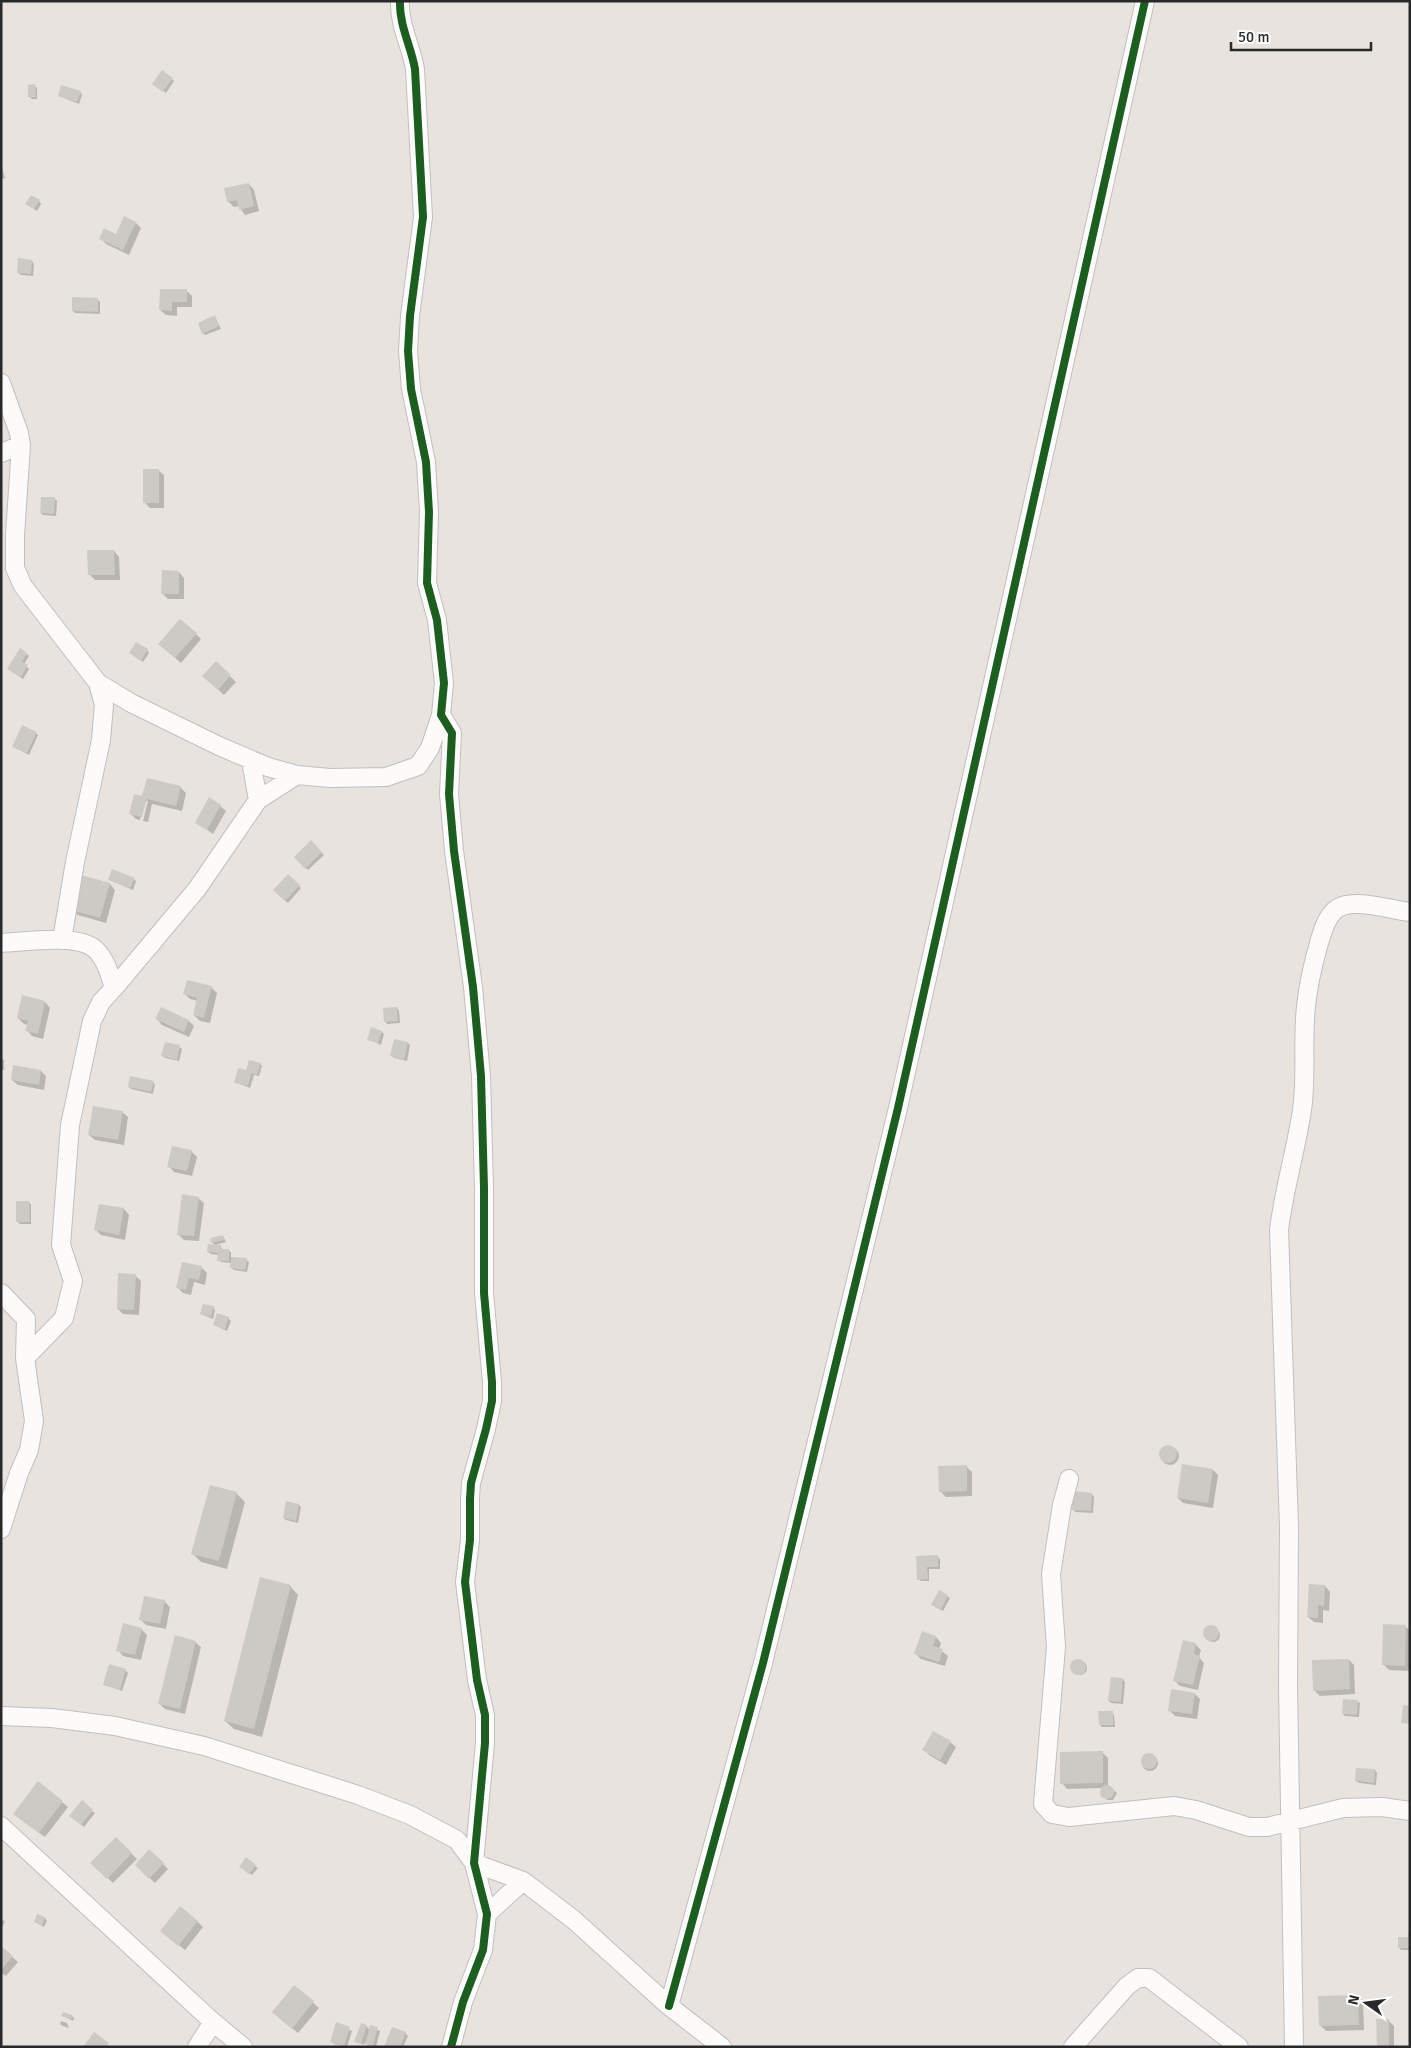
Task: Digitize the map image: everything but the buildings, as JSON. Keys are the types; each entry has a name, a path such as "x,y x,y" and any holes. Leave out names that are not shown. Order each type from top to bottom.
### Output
{"street":[{"path":"1,383 19,433 21,445 16,568 23,586 98,683 131,703 251,761 297,775 330,778 386,777 418,766 430,748 441,715 444,683 437,620 430,600 427,583 429,512 426,462 411,389 408,350 410,316 423,217 423,200 419,177 420,153 415,69 412,52 404,31 400,1"},
{"path":"668,2006 763,1662 898,1108 1145,1"},
{"path":"1,453 21,445"},
{"path":"62,940 75,862 102,740 104,705 98,683"},
{"path":"441,715 452,733 449,794 454,851 473,987 481,1076 484,1293 492,1382 492,1401 471,1483 470,1540 465,1582 477,1680 485,1715 486,1743 474,1863 487,1914 483,1950 463,2002 451,2047"},
{"path":"251,761 258,800"},
{"path":"26,1358 64,1318 73,1281 61,1245 70,1125 92,1021 100,1002 114,988 197,889 258,800 297,775"},
{"path":"1294,2047 1289,1822 1289,1527 1279,1230 1283,1198 1302,1110 1306,1008 1316,956 1324,928 1333,912 1344,905 1358,904 1410,912"},
{"path":"1,943 62,940 84,943 96,949 108,968 114,988"},
{"path":"1,1293 26,1319 26,1358 34,1421 29,1450 19,1473 1,1528"},
{"path":"1069,1479 1062,1506 1051,1574 1056,1647 1043,1804 1052,1814 1068,1817 1174,1806 1196,1810 1249,1827 1267,1827 1343,1808 1382,1807 1410,1811"},
{"path":"1,1716 52,1718 115,1726 204,1746 358,1795 410,1816 457,1840 474,1863 524,1881 574,1920 668,2006 722,2047"},
{"path":"1,1826 213,2022 243,2047"},
{"path":"487,1914 524,1881"},
{"path":"1073,2047 1127,1986 1138,1978 1149,1978 1239,2047"},
{"path":"197,2047 213,2022"}],"cycle path":[{"path":"400,1 401,19 415,69 423,217 410,316 408,351 411,389 426,462 429,512 427,583 437,620 444,683 441,715 452,733 449,794 454,851 473,987 481,1076 484,1293 492,1382 492,1401 471,1483 470,1540 465,1582 477,1680 485,1715 485,1743 474,1863 487,1914 483,1950 463,2002 451,2047"},
{"path":"669,2006 763,1663 898,1108 1145,1"}]}
